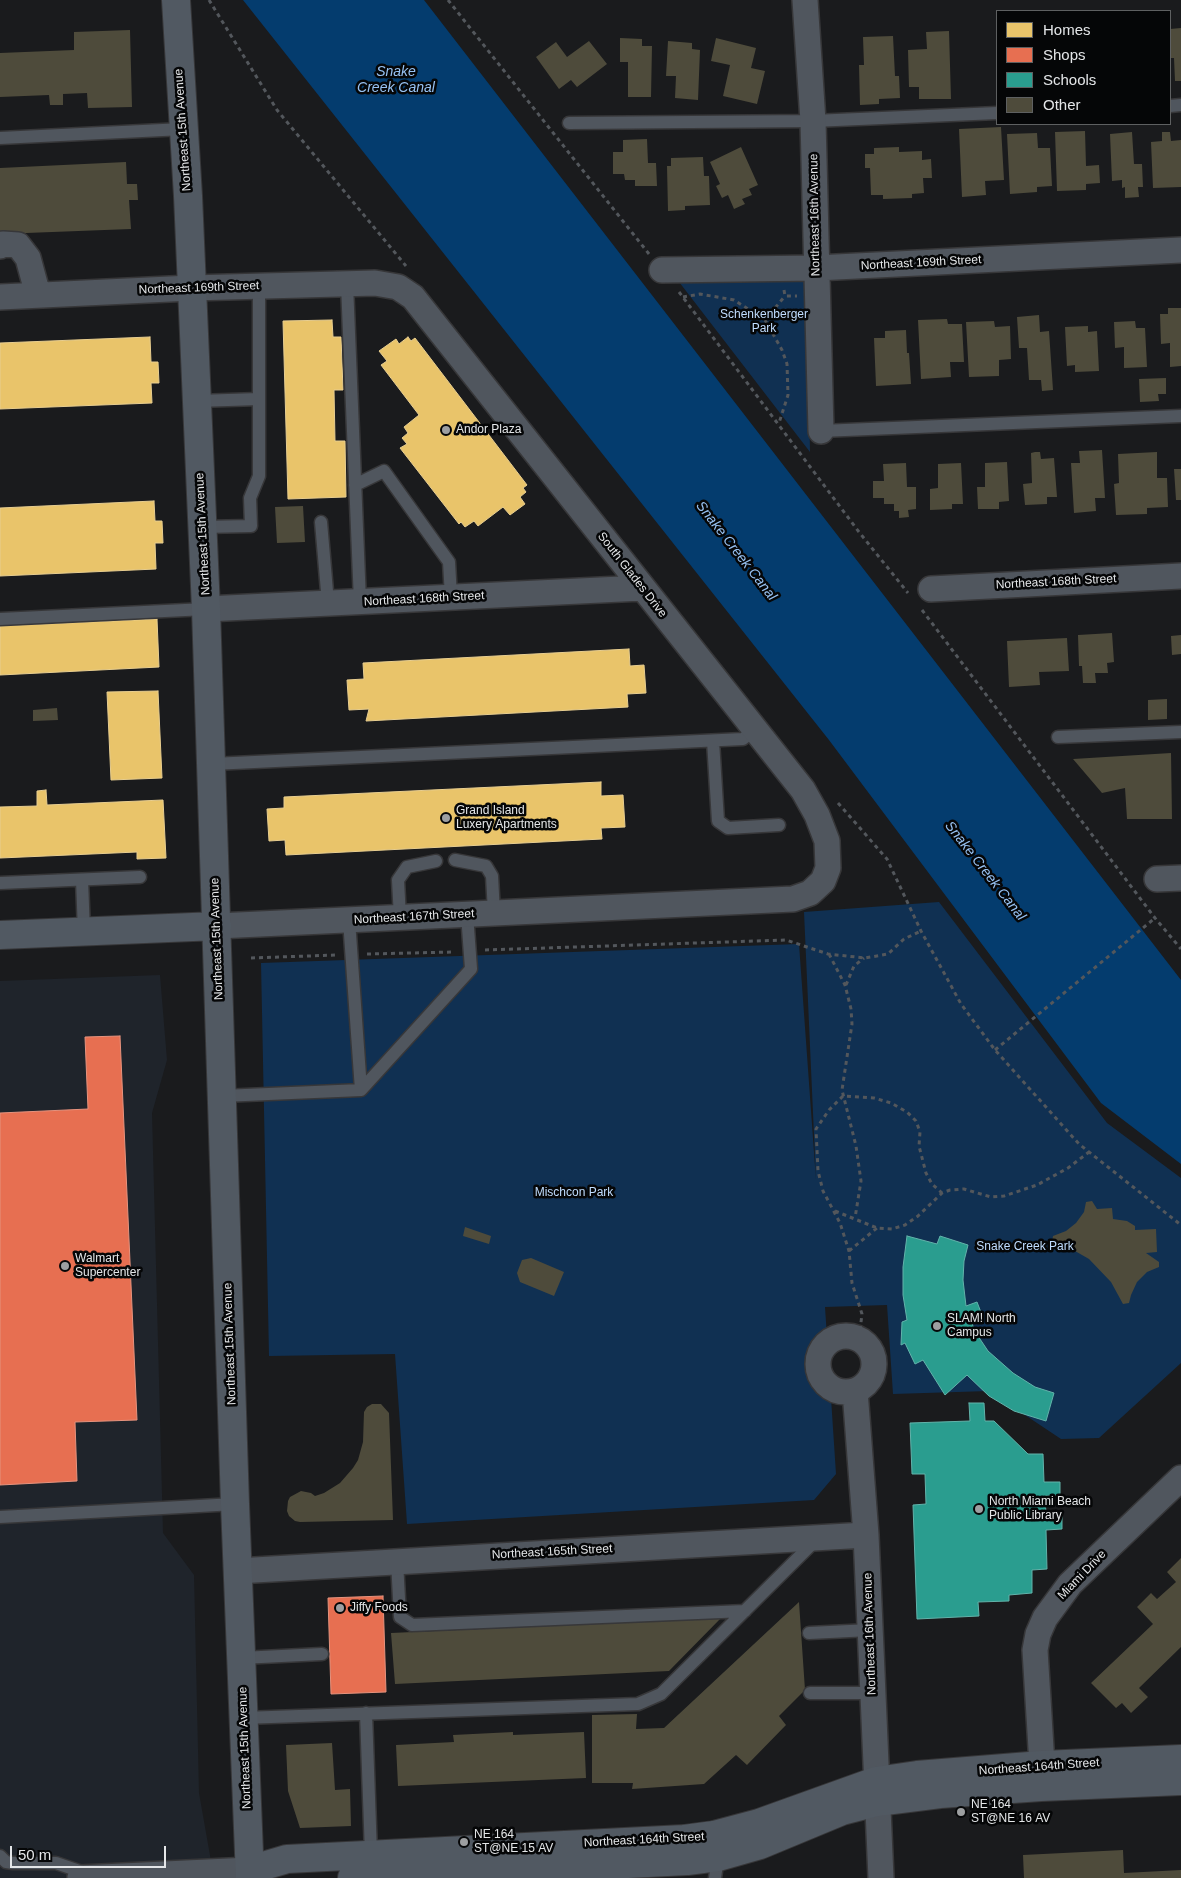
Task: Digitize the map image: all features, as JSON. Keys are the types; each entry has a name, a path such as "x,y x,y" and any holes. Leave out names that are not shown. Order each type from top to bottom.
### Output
{"street":[{"name":"Northeast 15th Avenue","path":"176,0 206,609 237,1571 250,1874"},
{"name":"Northeast 16th Avenue","path":"805,0 813,121 821,431"},
{"path":"0,246 3,244 18,246 28,258 38,295"},
{"name":"Northeast 169th Street","path":"662,270 816,268 1181,250"},
{"name":"Northeast 169th Street","path":"0,297 191,288 375,283 398,287"},
{"name":"South Glades Drive","path":"398,287 413,297 802,790 817,815 827,841 828,868 823,881"},
{"name":"Northeast 168th Street","path":"921,599 1181,576"},
{"name":"Northeast 168th Street","path":"206,609 642,588"},
{"name":"Northeast 167th Street","path":"0,935 793,899 810,893 823,881"},
{"path":"848,1335 859,1338 868,1345 873,1354 875,1366 872,1376 865,1385 855,1391 844,1392 833,1389 824,1382 819,1373 817,1362 820,1351 827,1342 837,1336 848,1335"},
{"name":"Northeast 16th Avenue","path":"855,1391 866,1535 881,1878"},
{"name":"Miami Drive","path":"1042,1776 1035,1650 1038,1634 1045,1618 1070,1584 1181,1478"},
{"name":"Northeast 165th Street","path":"237,1571 866,1535"},
{"name":"Northeast 164th Street","path":"250,1874 287,1858 684,1839 714,1835 877,1791 940,1794 1042,1776 1181,1759"},
{"name":"Northeast 164th Street","path":"1042,1776 1181,1781"},
{"name":"Northeast 164th Street","path":"352,1878 509,1874 687,1861 716,1868 760,1845 842,1811 877,1791"},
{"name":"Northeast 164th Street","path":"89,1878 250,1874 276,1878"}],"lane":[{"path":"569,123 813,121 996,113"},
{"path":"0,138 183,129"},
{"path":"347,284 360,602"},
{"path":"202,528 251,526 250,498 259,476 259,286"},
{"path":"197,401 259,399"},
{"path":"821,431 1181,416"},
{"path":"355,485 384,471 450,562 451,598"},
{"path":"321,522 328,603"},
{"path":"0,619 206,609"},
{"path":"212,764 743,739 755,730"},
{"path":"1058,737 1181,732"},
{"path":"713,740 718,821 728,828 779,825"},
{"path":"455,860 486,866 492,876 494,913"},
{"path":"400,918 398,880 407,867 436,861"},
{"path":"0,883 140,877"},
{"path":"82,880 84,932"},
{"path":"222,1096 360,1090 471,968 467,914"},
{"path":"349,920 360,1090"},
{"path":"0,1517 235,1504"},
{"path":"243,1718 638,1704 661,1694 819,1537"},
{"path":"396,1561 400,1617 412,1625 745,1611"},
{"path":"809,1633 870,1630"},
{"path":"242,1658 322,1654"},
{"path":"810,1693 873,1692"},
{"path":"366,1713 371,1854"},
{"path":"0,1856 6,1862 13,1863 56,1863 89,1878"}],"path":[{"path":"448,0 662,270 859,532 921,599 1155,918 1181,949"},
{"path":"682,297 700,294 734,300 765,320 788,364 788,395 778,423"},
{"path":"765,320 785,296"},
{"path":"994,1050 1155,918"},
{"path":"250,958 762,940 786,940 828,954 864,958 888,954 904,939 921,931"},
{"path":"828,954 845,986 852,1024 842,1090 856,1146 861,1180 855,1218"},
{"path":"845,986 854,966 864,958"},
{"path":"859,1338 862,1314 852,1283 849,1250 840,1223 823,1191 818,1171 816,1128 828,1110 843,1096 874,1098 891,1103 907,1112 916,1121 920,1132 919,1146 926,1172 932,1184 942,1193"},
{"path":"834,1210 877,1228 892,1229 905,1225 918,1216 942,1193 950,1190 964,1189 975,1194 991,1197 1004,1196 1037,1185 1068,1168 1089,1152"},
{"path":"849,1250 877,1228"}],"shaded area":[{"path":"160,975 167,1060 152,1113 163,1533 194,1575 199,1793 214,1878 0,1878 0,981"}],"green space":[{"name":"Schenkenberger Park","path":"807,276 810,452 676,278"},
{"name":"Mischcon Park","path":"939,902 1107,1123 1181,1178 1181,1363 1099,1438 1061,1439 989,1391 893,1394 887,1305 825,1307 836,1474 814,1500 407,1524 395,1354 269,1356 261,963 799,944 816,1180 804,912"}],"water":[{"name":"Snake Creek Canal","path":"243,0 424,0 1181,980 1181,1164 1101,1103 829,740"}],"building: Homes":[{"path":"332,320 333,337 341,337 343,390 334,390 335,441 345,441 346,497 288,499 283,321"},
{"path":"150,337 151,362 158,362 159,383 151,383 152,403 0,409 0,343"},
{"name":"Andor Plaza","path":"408,337 411,341 415,338 527,485 523,488 526,492 520,497 525,504 510,515 503,507 478,526 474,521 465,527 461,522 459,524 400,448 407,444 402,438 408,433 404,427 419,415 381,365 387,361 379,351 396,339 399,344"},
{"path":"154,501 155,521 162,521 163,543 155,543 156,569 0,576 0,508"},
{"path":"157,619 159,667 0,675 0,626"},
{"path":"629,649 630,666 644,665 646,693 627,694 628,707 366,721 369,709 349,710 347,680 364,679 363,663"},
{"path":"158,691 162,778 111,780 107,692"},
{"name":"Grand Island Luxery Apartments","path":"601,782 601,796 623,795 625,827 601,828 602,839 286,855 285,840 269,841 267,809 284,808 284,797"},
{"path":"46,790 47,805 163,800 166,858 137,859 137,852 0,858 0,807 37,806 37,791"}],"building: Shops":[{"name":"Walmart Supercenter","path":"120,1036 137,1420 75,1422 77,1481 0,1485 0,1113 88,1109 85,1037"},
{"path":"383,1596 386,1692 331,1694 328,1598"}],"building: Schools":[{"name":"SLAM! North Campus","path":"907,1236 937,1244 940,1236 968,1245 964,1261 963,1280 966,1306 977,1302 982,1315 971,1319 974,1330 988,1351 1013,1373 1035,1387 1054,1393 1046,1421 1014,1411 989,1396 967,1375 945,1395 923,1360 915,1364 905,1343 901,1345 902,1322 907,1320 903,1295 903,1267"},
{"name":"North Miami Beach Public Library","path":"969,1403 984,1403 985,1421 994,1421 1028,1454 1043,1454 1044,1482 1060,1482 1060,1495 1045,1496 1046,1514 1062,1513 1062,1529 1046,1530 1047,1569 1032,1570 1032,1593 1009,1595 1009,1601 978,1602 979,1616 917,1619 913,1505 926,1504 925,1474 912,1474 910,1423 970,1421"}],"building: Other":[{"path":"1181,28 1181,81 1175,81 1174,58 1171,58 1171,29"},
{"path":"130,30 132,107 88,108 87,93 63,94 63,105 50,105 49,95 0,97 0,53 74,50 74,32"},
{"path":"949,31 951,99 919,99 919,87 909,87 908,50 927,49 926,32"},
{"path":"893,36 895,76 899,76 900,98 879,99 879,104 860,105 859,65 864,65 863,37"},
{"path":"620,38 642,39 642,46 652,46 651,97 628,97 628,62 620,62"},
{"path":"716,38 756,48 751,68 765,71 757,104 723,96 730,65 711,61"},
{"path":"589,41 607,64 577,87 571,80 559,89 536,57 556,42 567,57"},
{"path":"668,41 692,43 692,49 700,50 698,100 675,98 676,76 666,76"},
{"path":"1001,127 1004,180 985,181 986,195 962,197 959,129"},
{"path":"1085,131 1086,166 1099,165 1100,183 1086,184 1086,190 1057,191 1055,132"},
{"path":"1132,132 1134,164 1142,164 1143,187 1138,187 1139,197 1125,198 1125,187 1122,188 1122,180 1112,181 1110,134"},
{"path":"1162,132 1170,132 1171,141 1181,140 1181,187 1153,188 1151,142 1162,141"},
{"path":"1037,133 1038,148 1050,148 1052,186 1037,187 1037,192 1010,194 1007,134"},
{"path":"647,139 648,163 656,163 657,186 635,186 635,180 625,180 624,174 613,174 613,152 623,152 623,140"},
{"path":"741,147 758,185 749,189 752,195 742,199 745,204 734,209 728,195 722,198 716,186 720,184 710,162"},
{"path":"899,147 899,152 922,151 922,160 931,159 932,178 923,178 924,193 912,194 912,198 883,199 883,195 871,195 870,168 865,168 865,154 874,154 874,148"},
{"path":"703,157 704,176 709,176 710,205 685,206 685,210 668,211 667,166 671,166 671,158"},
{"path":"126,162 127,184 137,184 138,200 129,200 131,229 0,234 0,168"},
{"path":"1168,308 1181,308 1181,366 1170,367 1170,343 1161,344 1160,314 1168,314"},
{"path":"1039,315 1040,332 1049,331 1053,390 1042,391 1041,380 1029,380 1027,348 1019,348 1017,317"},
{"path":"947,319 948,324 962,324 964,362 950,362 951,377 921,379 918,320"},
{"path":"994,321 995,327 1010,326 1011,359 999,360 999,376 969,377 966,322"},
{"path":"1135,321 1136,328 1145,328 1147,367 1124,368 1124,347 1115,348 1114,322"},
{"path":"1088,326 1088,332 1097,331 1099,371 1075,372 1075,365 1067,366 1065,327"},
{"path":"906,330 911,384 876,386 874,338 885,338 885,331"},
{"path":"1166,378 1166,394 1158,394 1159,401 1140,402 1139,379"},
{"path":"1102,450 1105,498 1095,498 1096,511 1074,513 1071,463 1080,463 1079,451"},
{"path":"1040,452 1041,459 1054,458 1057,497 1047,497 1047,504 1025,505 1023,484 1032,483 1031,453"},
{"path":"1157,452 1157,478 1167,478 1168,507 1147,508 1147,514 1116,515 1114,484 1119,483 1118,454"},
{"path":"1007,462 1009,501 999,502 999,509 978,509 977,487 985,487 985,463"},
{"path":"906,463 907,487 916,487 916,509 908,510 909,517 899,518 899,511 894,511 894,504 884,504 884,498 873,498 873,481 884,481 883,464"},
{"path":"961,463 963,504 952,504 952,509 930,510 930,489 938,488 938,464"},
{"path":"1174,469 1181,469 1181,500 1176,500"},
{"path":"303,506 305,542 277,543 275,507"},
{"path":"1112,633 1114,662 1107,663 1108,673 1095,673 1096,683 1083,683 1082,666 1079,666 1078,635"},
{"path":"1181,635 1181,654 1172,655 1171,636"},
{"path":"1067,638 1069,671 1039,672 1040,685 1009,687 1007,641"},
{"path":"1167,699 1167,719 1148,720 1148,700"},
{"path":"57,708 58,720 33,721 33,710"},
{"path":"1171,753 1172,819 1127,819 1125,788 1102,793 1073,759"},
{"path":"1092,1201 1097,1209 1112,1208 1113,1219 1127,1221 1135,1226 1135,1230 1156,1229 1157,1252 1146,1253 1159,1262 1159,1267 1147,1272 1137,1282 1129,1303 1123,1304 1111,1282 1089,1259 1052,1242 1053,1236 1066,1231 1076,1223 1084,1212 1086,1202"},
{"path":"465,1227 491,1236 489,1244 463,1236"},
{"path":"531,1258 564,1272 554,1296 520,1282 517,1273 522,1260"},
{"path":"372,1404 381,1404 389,1413 393,1520 295,1521 289,1516 287,1511 290,1497 301,1491 315,1496 324,1493 340,1483 353,1468 358,1460 363,1442 364,1412"},
{"path":"1181,1558 1181,1647 1139,1688 1148,1697 1131,1713 1122,1703 1116,1708 1091,1683 1153,1624 1137,1607 1151,1593 1157,1599 1176,1582 1167,1572"},
{"path":"799,1602 805,1690 779,1716 786,1725 747,1765 736,1755 704,1784 632,1789 633,1783 592,1783 592,1715 637,1714 636,1729 664,1728"},
{"path":"721,1618 669,1671 395,1684 391,1633"},
{"path":"513,1732 513,1735 584,1732 586,1778 398,1786 396,1745 454,1742 453,1735"},
{"path":"332,1743 335,1790 350,1789 351,1826 300,1828 288,1791 286,1745"},
{"path":"1123,1850 1124,1873 1181,1870 1181,1878 1024,1878 1023,1855"}],"place":[{"name":"Andor Plaza","path":"446,430"},
{"name":"Grand Island Luxery Apartments","path":"446,818"},
{"name":"Walmart Supercenter","path":"65,1266"},
{"name":"SLAM! North Campus","path":"937,1326"},
{"name":"North Miami Beach Public Library","path":"979,1509"},
{"name":"Jiffy Foods","path":"340,1608"},
{"name":"NE 164 ST@NE 16 AV","path":"961,1812"},
{"name":"NE 164 ST@NE 15 AV","path":"464,1842"}],"park label":[{"name":"Snake Creek Park","path":"1025,1247"}]}
